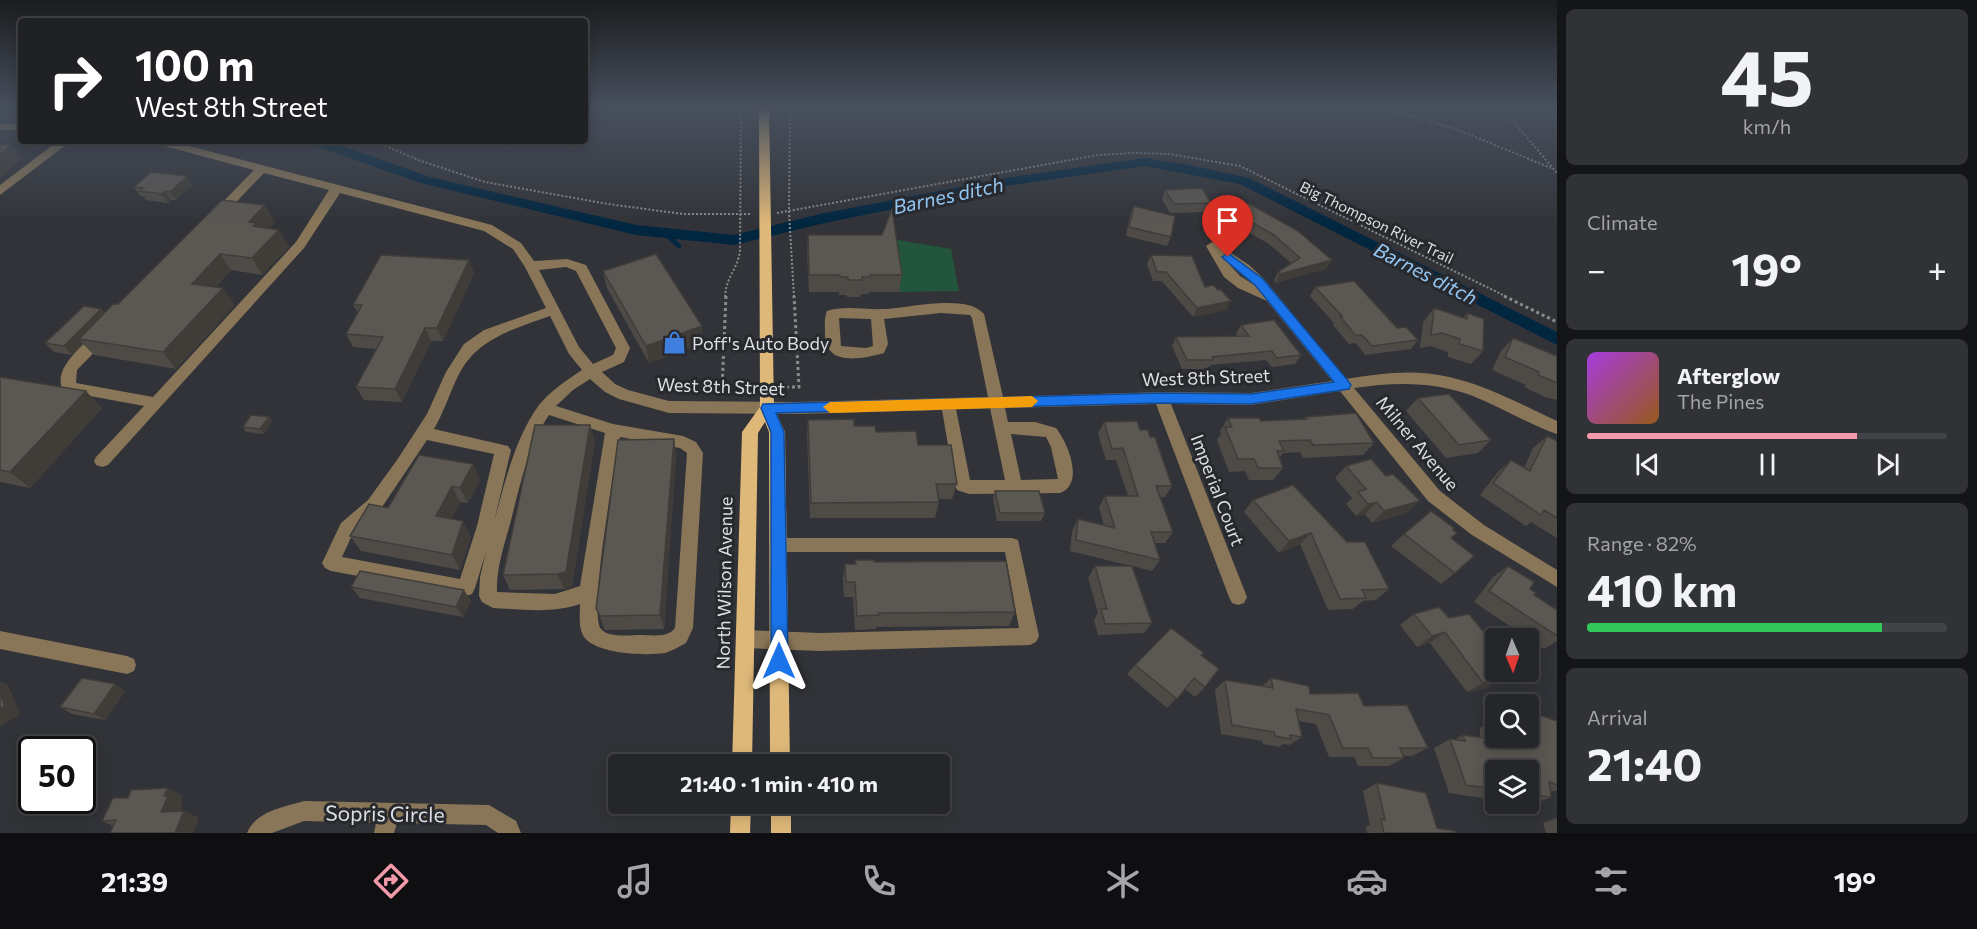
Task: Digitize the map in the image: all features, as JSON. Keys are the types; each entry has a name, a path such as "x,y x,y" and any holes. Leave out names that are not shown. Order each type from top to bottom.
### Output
{"main road":[{"path":"764,146 767,408 777,432 780,754"},
{"name":"North Wilson Avenue","path":"742,754 750,432 767,408"},
{"path":"740,833 741,814"},
{"path":"781,814 781,833"}],"street":[{"path":"0,191 59,146"},
{"name":"West 8th Street","path":"175,146 488,228 517,246 531,266 574,350 590,370 610,388 645,402 669,407 767,408 1161,398 1251,399 1386,378 1434,379 1479,392 1557,428"},
{"path":"211,221 261,169"},
{"path":"102,461 300,245 336,189"},
{"path":"531,266 567,262 581,268 623,348 619,358 590,370 556,395 531,429 517,470 496,548 488,596 493,600 562,601 580,597 588,591"},
{"name":"Milner Avenue","path":"1272,298 1434,496 1448,509 1557,579"},
{"path":"877,314 953,309 974,311 979,317 1014,487"},
{"path":"423,433 503,450 485,526 466,588 331,563 347,528 374,505 434,416 453,372 469,348 489,333 553,310"},
{"path":"111,325 70,368 68,387 156,404"},
{"name":"Imperial Court","path":"1161,398 1238,597"},
{"path":"948,404 963,484 969,488 1060,486 1064,483 1066,478 1055,434 1049,429 1002,428"},
{"path":"545,408 613,430 683,442 691,446 695,453 684,628 680,637 665,644 622,644 598,639 590,630 588,591 613,430"},
{"path":"745,639 821,642 1030,636 1012,545 778,545"},
{"path":"0,640 127,665"},
{"name":"Sopris Circle","path":"257,833 268,823 304,812 386,823 489,815 509,828 511,833"}],"path":[{"path":"385,146 421,161 485,182 608,204 683,214 765,214"},
{"path":"732,408 731,398 722,389 726,283 738,263 740,251 741,146"},
{"path":"790,146 790,247"},
{"path":"1497,146 1551,168"},
{"path":"1535,146 1557,173"},
{"name":"Big Thompson River Trail","path":"789,212 1098,155 1129,152 1194,156 1239,166 1557,322"}],"green space":[{"path":"893,239 951,249 959,291 899,292"}],"building":[{"path":"0,146 10,146 0,155"},
{"path":"151,172 187,176 170,192 165,191 162,194 139,191 143,188 134,187"},
{"path":"1202,188 1211,203 1174,204 1165,190"},
{"path":"222,200 265,205 249,222 256,223 253,226 279,230 252,258 220,254 192,284 223,288 163,352 79,339 113,304 118,304"},
{"path":"1248,203 1298,231 1332,260 1280,274 1279,271 1300,258 1274,235 1253,223 1243,229 1224,218"},
{"path":"1134,206 1175,216 1171,237 1129,227"},
{"path":"892,209 902,275 870,275 870,277 862,277 862,280 848,280 848,277 840,277 840,275 809,275 808,235 882,235"},
{"path":"656,254 702,326 646,346 603,271"},
{"path":"381,255 469,260 437,328 425,328 395,389 356,387 383,337 346,334 362,305 353,305"},
{"path":"1151,255 1192,256 1205,287 1213,285 1231,301 1197,308 1166,272 1157,272"},
{"path":"1354,281 1397,328 1406,327 1418,340 1372,346 1362,335 1355,335 1340,316 1342,316 1315,287"},
{"path":"84,306 101,309 64,346 45,343"},
{"path":"1434,308 1467,319 1467,313 1484,319 1483,351 1459,344 1460,339 1442,333 1431,335"},
{"path":"1274,320 1301,355 1277,358 1272,351 1212,357 1213,360 1187,360 1176,337 1249,336 1241,325"},
{"path":"1513,338 1557,356 1557,383 1505,357"},
{"path":"0,377 86,391 10,472 0,470"},
{"path":"1449,394 1491,440 1459,445 1418,398"},
{"path":"1356,413 1374,443 1313,445 1310,440 1279,441 1284,451 1277,451 1283,468 1258,468 1254,459 1238,459 1225,427 1232,427 1228,418 1259,418 1261,421 1307,419 1306,417"},
{"path":"251,415 269,417 260,429 243,427"},
{"path":"854,419 854,426 875,426 876,432 916,431 918,445 951,445 957,484 936,484 939,502 811,503 808,420"},
{"path":"1137,421 1140,430 1148,430 1150,437 1155,437 1172,486 1156,486 1173,532 1151,532 1160,560 1076,540 1078,519 1115,528 1105,496 1138,496 1123,448 1112,449 1104,422"},
{"path":"535,425 590,425 566,572 503,575"},
{"path":"1547,436 1557,441 1557,518 1544,510 1541,515 1493,483 1511,460 1530,471"},
{"path":"674,439 660,615 600,616 596,608 618,440"},
{"path":"419,455 473,464 460,488 452,486 436,516 463,521 452,555 350,536 369,504 388,508"},
{"path":"1371,459 1386,476 1393,474 1420,501 1384,511 1377,502 1368,504 1358,492 1366,489 1346,466"},
{"path":"1293,485 1347,542 1365,542 1389,589 1362,590 1366,598 1340,599 1311,533 1289,541 1253,500"},
{"path":"995,491 1039,491 1045,513 1000,513"},
{"path":"1431,511 1454,528 1453,530 1457,533 1451,538 1474,556 1455,573 1404,534"},
{"path":"855,560 874,560 874,562 1006,561 1015,612 878,613 879,615 857,616 855,582 846,582 845,564 856,564"},
{"path":"1095,566 1132,566 1152,623 1105,624 1101,609 1107,609"},
{"path":"1508,566 1534,582 1530,589 1536,593 1534,595 1557,610 1557,636 1489,591"},
{"path":"360,571 464,590 456,607 351,587"},
{"path":"1439,607 1449,618 1469,614 1485,634 1485,682 1487,682 1483,683 1445,632 1432,636 1414,614"},
{"path":"1171,628 1204,653 1201,655 1219,669 1205,687 1194,678 1177,699 1135,665"},
{"path":"82,678 115,684 94,714 60,707"},
{"path":"1271,678 1309,686 1310,694 1358,693 1364,706 1407,705 1428,748 1400,748 1404,758 1373,758 1368,748 1343,748 1329,715 1296,709 1302,737 1290,735 1291,739 1275,736 1274,732 1232,725 1225,680 1273,688"},
{"path":"0,695 5,706 0,709"},
{"path":"1539,715 1557,721 1557,785 1549,782 1551,797 1539,795 1539,760 1485,760 1485,788 1466,785 1450,739 1465,741 1463,735 1485,738 1485,748 1539,748"},
{"path":"1377,783 1426,793 1437,828 1455,831 1455,833 1384,833 1381,819 1385,820"},
{"path":"168,788 164,796 168,796 161,812 184,811 175,833 110,833 116,820 102,821 113,798 128,798 131,790"}],"waterway":[{"name":"Barnes ditch","path":"329,146 426,180 636,230 734,240 820,219 1006,182 1144,162 1184,168 1244,181 1557,339"},
{"path":"666,234 679,246"}],"slow traffic":[{"path":"830,407 1032,401"}],"place":[{"name":"Poff's Auto Body","path":"674,343"}],"route":[{"path":"779,661 777,432 767,408 1161,398 1251,399 1345,385 1259,282 1228,257"}]}
